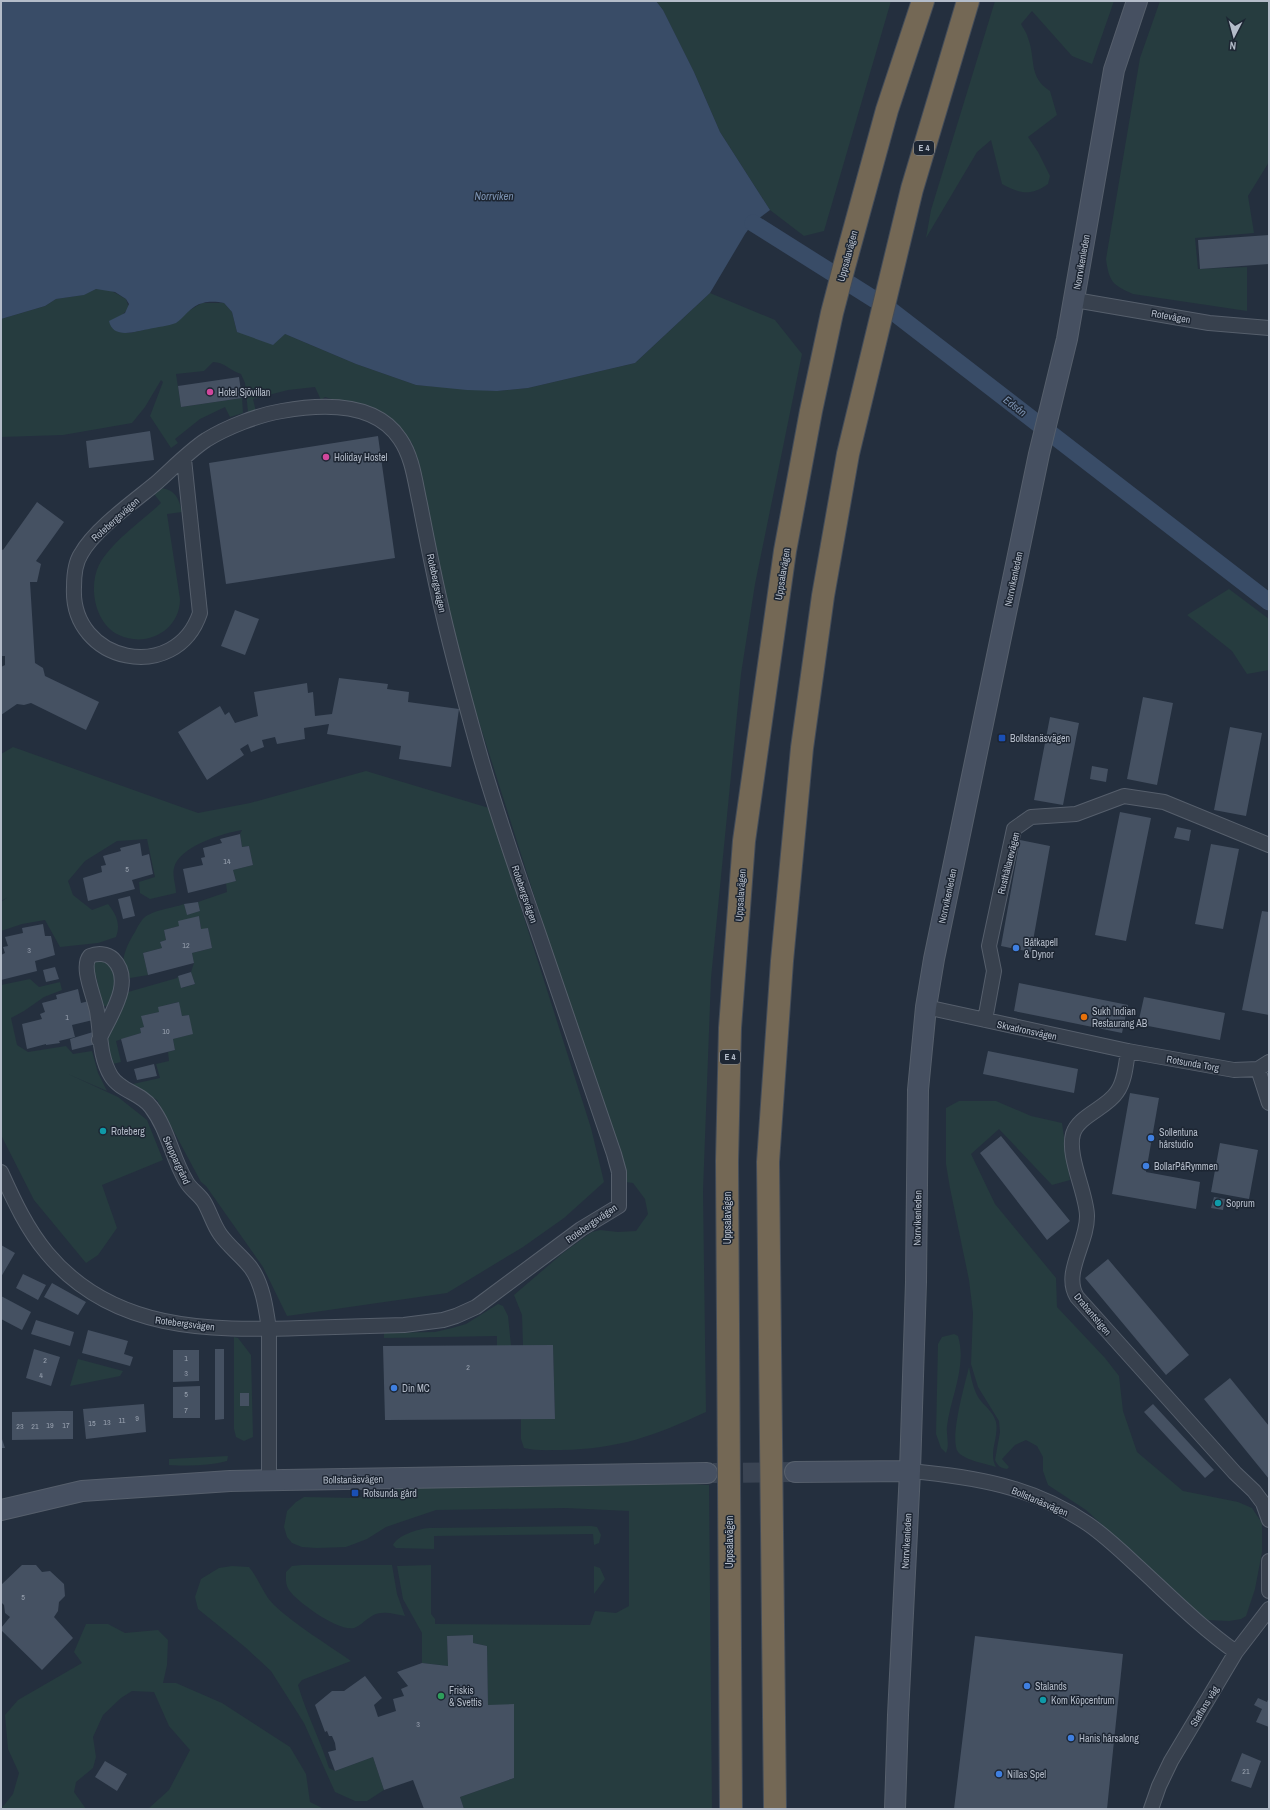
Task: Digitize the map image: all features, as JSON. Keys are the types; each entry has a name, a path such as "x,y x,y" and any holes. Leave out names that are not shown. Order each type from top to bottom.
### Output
{"highway":[{"name":"Uppsalavägen","path":"731,1809 727,1161 731,1021 744,841 785,551 811,411 832,313 844,267 887,110 923,1"},
{"name":"E 4","path":"775,1809 768,1154 782,961 802,748 823,596 848,454 912,189 968,1"}],"main road":[{"name":"Norrvikenleden","path":"895,1809 898,1699 910,1471 916,1282 918,1090 926,1007 934,959 1039,454 1075,300 1114,70 1137,1"},
{"name":"Bollstanäsvägen","path":"795,1472 910,1471"},
{"name":"Bollstanäsvägen","path":"1,1510 82,1491 230,1481 707,1473"}],"street":[{"name":"Rotevägen","path":"1075,300 1209,323 1269,328"},
{"name":"Rotebergsvägen","path":"1,1172 21,1215 47,1254 62,1269 111,1304 137,1315 171,1324 230,1329 404,1325 430,1322 456,1316 476,1307 581,1229 619,1206 619,1172 614,1154 502,829 478,747 439,598 416,482 408,453 399,437 384,422 367,414 344,408 314,406 273,413 227,429 204,441 88,543 79,557 74,575 73,592 75,607 82,626 93,640 108,650 123,655 142,657 156,655 172,650 185,640 195,628 200,614 184,459"},
{"name":"Rusthållarevägen","path":"984,1020 994,971 989,946 1014,829 1031,817 1076,814 1124,796 1164,802 1269,845"},
{"name":"Skeppargränd","path":"99,1040 116,1006 122,985 117,963 111,957 102,954 90,956 86,964 87,974 97,1011 99,1040 104,1063 112,1078 119,1085 141,1097 158,1117 186,1182 204,1202 222,1236 250,1268 255,1276 265,1308 269,1329"},
{"name":"Skvadronsvägen","path":"926,1007 1128,1051"},
{"name":"Rotsunda Torg","path":"1128,1051 1234,1070 1263,1065"},
{"name":"Drabantstigen","path":"1128,1051 1121,1086 1104,1106 1083,1121 1073,1134 1073,1151 1087,1215 1085,1236 1072,1275 1072,1288 1077,1298 1159,1390 1234,1473 1254,1491 1263,1502 1269,1520"},
{"path":"1263,1065 1265,1089 1269,1103"},
{"path":"269,1329 269,1480"},
{"name":"Bollstanäsvägen","path":"910,1471 969,1477 995,1483 1029,1494 1074,1515 1102,1535 1209,1632 1236,1652"},
{"path":"1269,1561 1269,1591"},
{"name":"Staffans väg","path":"1151,1809 1159,1786 1171,1761 1236,1652 1269,1609"}],"green space":[{"path":"656,1 891,1 824,231 804,236 770,210 720,132 694,72 663,10"},
{"path":"995,1 1114,1 1092,64 1072,56 1032,11 1021,24 1027,34 1035,74 1043,86 1050,91 1057,115 1028,137 1038,152 1050,176 1048,184 1031,192 1020,192 1002,184 991,140 977,152 926,238 931,210"},
{"path":"1160,1 1269,1 1269,162 1248,196 1254,233 1195,238 1198,269 1247,267 1247,311 1133,294 1120,288 1110,277 1106,259 1140,58"},
{"path":"96,289 110,290 126,299 129,308 122,315 119,332 130,333 177,322 185,313 202,303 224,303 232,312 237,332 285,334 356,364 416,385 497,391 528,388 635,363 710,293 775,320 802,354 755,584 741,674 711,978 703,1191 706,1412 670,1428 636,1440 601,1447 561,1450 533,1450 524,1448 521,1439 521,1419 555,1419 553,1345 523,1346 522,1315 514,1295 563,1253 592,1232 600,1230 618,1232 636,1231 648,1214 645,1199 633,1183 625,1182 474,706 456,642 412,443 384,414 325,397 321,400 315,387 288,390 253,399 256,412 248,412 245,383 241,374 217,362 213,362 204,371 176,374 181,407 242,398 243,413 230,417 225,407 200,419 175,439 178,443 171,448 150,416 163,382 161,380 145,407 132,423 63,435 1,437 1,319 45,306 56,299 83,295"},
{"path":"161,488 170,491 176,496 180,503 182,512 167,514 180,599 178,610 174,620 168,628 160,634 150,638 129,638 119,635 111,630 104,623 99,614 94,594 96,574 104,556 111,548 161,503 152,491"},
{"path":"1229,589 1269,619 1269,670 1247,674 1232,651 1187,615"},
{"path":"13,747 198,813 250,803 366,771 489,808 591,1128 604,1182 564,1218 523,1247 447,1293 287,1316 263,1267 206,1186 201,1182 157,1100 133,1084 160,1078 156,1064 169,1061 168,1052 175,1050 173,1039 192,1034 189,1015 182,1016 178,1002 159,1007 159,1012 142,1016 144,1027 140,1028 141,1033 116,1041 121,1062 113,1064 106,1042 128,992 177,978 178,976 182,988 195,984 191,972 194,963 192,953 212,948 208,929 201,929 199,916 179,926 164,930 166,940 160,942 162,948 143,953 148,975 130,978 124,967 124,955 137,927 146,916 157,911 184,904 187,914 200,911 198,902 227,892 226,883 236,881 233,870 253,865 249,846 242,847 240,834 242,830 224,834 202,842 184,854 177,860 174,868 173,874 176,893 150,899 140,893 139,882 155,877 147,839 117,841 85,861 68,881 73,895 92,910 108,904 118,923 116,937 98,943 60,947 45,920 22,924 1,931 1,902 8,897 1,901 1,754"},
{"path":"103,958 113,969 115,975 114,993 109,1006 104,1006 100,1001 97,980 93,968 94,963"},
{"path":"30,979 39,987 60,982 62,990 44,997 11,1018 17,1045 28,1052 66,1046 73,1054 92,1051 98,1073 107,1091 68,1074 118,1097 147,1120 163,1160 102,1185 117,1228 98,1255 86,1263 34,1200 1,1135 1,985"},
{"path":"959,1101 996,1101 1031,1116 1062,1123 1070,1180 1052,1185 999,1129 971,1154 995,1204 1056,1278 1057,1307 1105,1358 1119,1376 1123,1411 1137,1452 1183,1491 1238,1502 1252,1508 1262,1523 1262,1552 1255,1589 1246,1616 1241,1619 1229,1621 1208,1620 1198,1613 1086,1510 1048,1485 1043,1471 1043,1457 1037,1446 1026,1440 1015,1445 1002,1459 1009,1467 1007,1469 1001,1467 996,1462 995,1460 1000,1432 999,1421 978,1387 971,1364 973,1313 969,1280 946,1164 946,1108"},
{"path":"498,1304 503,1306 508,1316 511,1346 497,1346 497,1336 384,1338 384,1333 435,1332 466,1324"},
{"path":"954,1334 958,1336 961,1358 960,1370 947,1426 948,1447 946,1453 941,1448 936,1434 938,1344 942,1337"},
{"path":"234,1337 238,1338 251,1355 253,1437 244,1441 236,1437 234,1429"},
{"path":"78,1359 123,1371 120,1376 70,1386"},
{"path":"969,1367 976,1394 993,1415 996,1422 997,1428 993,1456 996,1467 961,1455 958,1452 956,1445 956,1424"},
{"path":"228,1456 227,1461 213,1464 169,1465 169,1459"},
{"path":"709,1485 712,1809 464,1809 460,1797 514,1778 514,1705 488,1705 487,1646 473,1643 473,1635 447,1636 448,1666 422,1663 422,1633 403,1599 397,1566 431,1565 431,1614 435,1619 435,1624 590,1625 595,1611 616,1613 629,1606 629,1511 566,1508 436,1510 386,1527 367,1539 346,1547 302,1547 292,1543 287,1537 284,1527 287,1511 296,1502 304,1497 356,1498 408,1487"},
{"path":"597,1527 601,1535 599,1543 594,1545 593,1534 434,1536 434,1549 396,1548 393,1545 404,1535 429,1528"},
{"path":"392,1565 397,1594 405,1616 387,1613 373,1615 354,1628 347,1628 329,1621 300,1602 288,1588 286,1572 292,1566"},
{"path":"232,1566 249,1567 274,1605 301,1627 351,1661 302,1680 298,1685 329,1768 335,1771 373,1757 384,1790 367,1801 355,1801 335,1792 304,1723 271,1671 245,1647 198,1609 195,1597 201,1579 219,1568"},
{"path":"594,1566 600,1568 605,1579 594,1594"},
{"path":"86,1624 108,1624 125,1633 158,1630 168,1640 167,1665 163,1683 176,1683 222,1703 290,1747 306,1774 310,1802 324,1809 148,1809 169,1790 190,1750 169,1726 154,1692 132,1691 121,1698 103,1715 93,1737 96,1757 93,1768 76,1782 74,1792 86,1809 1,1809 13,1794 19,1773 8,1749 5,1715 18,1700 82,1663 74,1652"}],"water":[{"name":"Norrviken","path":"1,1 656,1 663,10 694,72 720,132 770,210 753,223 745,234 710,293 635,363 528,388 497,391 467,390 416,385 356,364 285,334 273,345 237,332 232,312 224,303 219,302 199,304 191,309 179,321 173,324 126,333 115,331 111,327 109,321 125,313 129,304 126,299 115,292 96,289 84,295 56,299 45,306 1,319"}],"building":[{"path":"1269,235 1269,264 1200,269 1198,240"},
{"name":"Hotel Sjövillan","path":"239,377 242,398 181,407 178,386"},
{"path":"150,431 154,460 89,468 86,441"},
{"path":"378,436 395,558 226,584 209,463"},
{"path":"37,502 64,522 36,561 41,564 37,582 30,582 35,663 43,668 45,676 99,702 86,730 31,703 24,705 17,704 1,715 1,667 5,665 5,656 1,656 1,549 3,550"},
{"path":"235,610 259,619 245,655 221,646"},
{"path":"339,678 388,684 387,689 409,692 408,702 459,709 451,767 399,759 401,746 327,734 329,724 304,728 305,739 277,744 275,737 262,740 264,747 251,752 248,744 240,749 244,755 207,780 178,732 220,706 225,715 229,712 235,723 258,716 254,692 307,683 308,693 313,692 315,716 332,714"},
{"path":"1143,697 1173,703 1157,785 1127,779"},
{"path":"1050,717 1079,723 1063,805 1034,800"},
{"path":"1230,727 1262,733 1246,816 1214,810"},
{"path":"1092,766 1108,769 1106,782 1090,779"},
{"path":"1120,812 1151,818 1126,941 1095,935"},
{"path":"1177,827 1191,830 1189,841 1174,838"},
{"path":"240,834 242,847 249,846 253,865 233,870 236,881 188,893 183,869 203,865 201,858 205,857 203,848 222,843 220,839"},
{"path":"1020,840 1050,846 1031,952 1001,946"},
{"path":"140,843 142,856 149,854 153,874 132,880 135,889 88,901 83,878 102,872 101,866 106,865 103,856 121,851 120,848"},
{"path":"1211,844 1239,849 1223,929 1195,924"},
{"path":"130,896 135,916 123,919 118,899"},
{"path":"198,902 200,911 187,915 184,904"},
{"path":"1262,911 1269,912 1269,1015 1242,1010"},
{"path":"199,916 201,929 208,928 212,948 192,953 194,963 148,975 143,953 162,948 160,942 166,940 164,930 179,926 178,921"},
{"path":"43,924 45,936 51,936 55,955 35,961 37,971 1,980 1,955 5,953 3,947 8,946 5,937 23,933 22,928"},
{"path":"55,967 59,979 46,982 43,970"},
{"path":"191,972 195,984 181,988 178,976"},
{"path":"1019,983 1128,1005 1122,1033 1014,1011"},
{"path":"78,989 81,1003 89,1001 93,1020 72,1025 75,1037 59,1041 60,1043 46,1044 27,1049 22,1024 42,1019 40,1014 45,1012 42,1003 57,999 56,995"},
{"path":"1144,997 1225,1013 1220,1040 1138,1024"},
{"path":"179,1002 182,1016 189,1015 193,1034 173,1039 175,1050 127,1062 121,1039 141,1033 140,1028 144,1027 141,1016 159,1012 158,1007"},
{"path":"93,1032 96,1044 72,1050 70,1039"},
{"path":"988,1051 1078,1069 1074,1093 983,1074"},
{"path":"154,1064 157,1076 137,1080 134,1069"},
{"path":"1130,1093 1159,1098 1146,1172 1200,1182 1196,1209 1112,1194"},
{"path":"1001,1136 1070,1221 1047,1240 980,1153"},
{"path":"1220,1143 1258,1150 1249,1199 1211,1192"},
{"name":"Soprum","path":"1214,1197 1225,1199 1223,1210 1211,1208"},
{"path":"1,1245 15,1253 1,1277"},
{"path":"1108,1259 1189,1355 1166,1375 1085,1278"},
{"path":"23,1274 46,1285 38,1300 16,1288"},
{"path":"52,1283 86,1302 78,1315 44,1297"},
{"path":"1,1296 31,1312 22,1330 1,1319"},
{"path":"36,1320 74,1332 70,1346 31,1334"},
{"path":"88,1330 128,1341 124,1354 133,1357 130,1366 82,1353"},
{"path":"553,1345 555,1419 385,1420 383,1346"},
{"path":"34,1349 60,1357 51,1386 26,1378"},
{"path":"215,1349 224,1349 224,1419 215,1420"},
{"path":"173,1350 199,1350 199,1381 173,1382"},
{"path":"1230,1378 1269,1426 1269,1479 1204,1399"},
{"path":"200,1386 200,1418 173,1418 173,1387"},
{"path":"240,1393 249,1393 249,1406 240,1406"},
{"path":"144,1404 146,1432 86,1439 83,1409"},
{"path":"1153,1404 1214,1470 1205,1478 1144,1412"},
{"path":"73,1411 73,1439 12,1440 12,1412"},
{"path":"1,1436 5,1448 1,1448"},
{"path":"22,1565 36,1565 42,1572 50,1571 64,1584 65,1596 59,1602 58,1611 54,1617 73,1638 42,1670 1,1630 10,1617 5,1613 4,1605 1,1602 1,1585"},
{"path":"473,1635 473,1643 487,1646 488,1705 514,1704 514,1778 460,1797 464,1809 424,1809 413,1780 384,1790 373,1757 335,1771 328,1752 336,1750 335,1743 332,1736 329,1736 327,1731 325,1732 315,1705 332,1691 344,1691 365,1676 382,1698 374,1705 378,1717 396,1711 393,1699 404,1696 401,1689 408,1686 397,1672 422,1663 448,1666 447,1636"},
{"name":"Kom Köpcentrum","path":"975,1636 1123,1654 1107,1809 954,1809"},
{"path":"1269,1697 1269,1727 1256,1722 1262,1709 1254,1705 1258,1698 1267,1702"},
{"path":"1242,1753 1261,1761 1251,1788 1231,1781"},
{"path":"105,1761 127,1774 117,1791 95,1777"}],"waterway":[{"name":"Edsån","path":"753,223 888,308 1269,602"}],"tunnel":[{"path":"713,1473 795,1472"}],"place":[{"name":"Hotel Sjövillan","path":"210,392"},
{"name":"Holiday Hostel","path":"326,457"},
{"name":"Bollstanäsvägen","path":"1002,738"},
{"name":"Båtkapell & Dynor","path":"1016,948"},
{"name":"Sukh Indian Restaurang AB","path":"1084,1017"},
{"name":"Roteberg","path":"103,1131"},
{"name":"Sollentuna hårstudio","path":"1151,1138"},
{"name":"BollarPåRymmen","path":"1146,1166"},
{"name":"Soprum","path":"1218,1203"},
{"name":"Din MC","path":"394,1388"},
{"name":"Rotsunda gård","path":"355,1493"},
{"name":"Stalands","path":"1027,1686"},
{"name":"Friskis & Svettis","path":"441,1696"},
{"name":"Kom Köpcentrum","path":"1043,1700"},
{"name":"Hanis hårsalong","path":"1071,1738"},
{"name":"Nillas Spel","path":"999,1774"}]}
